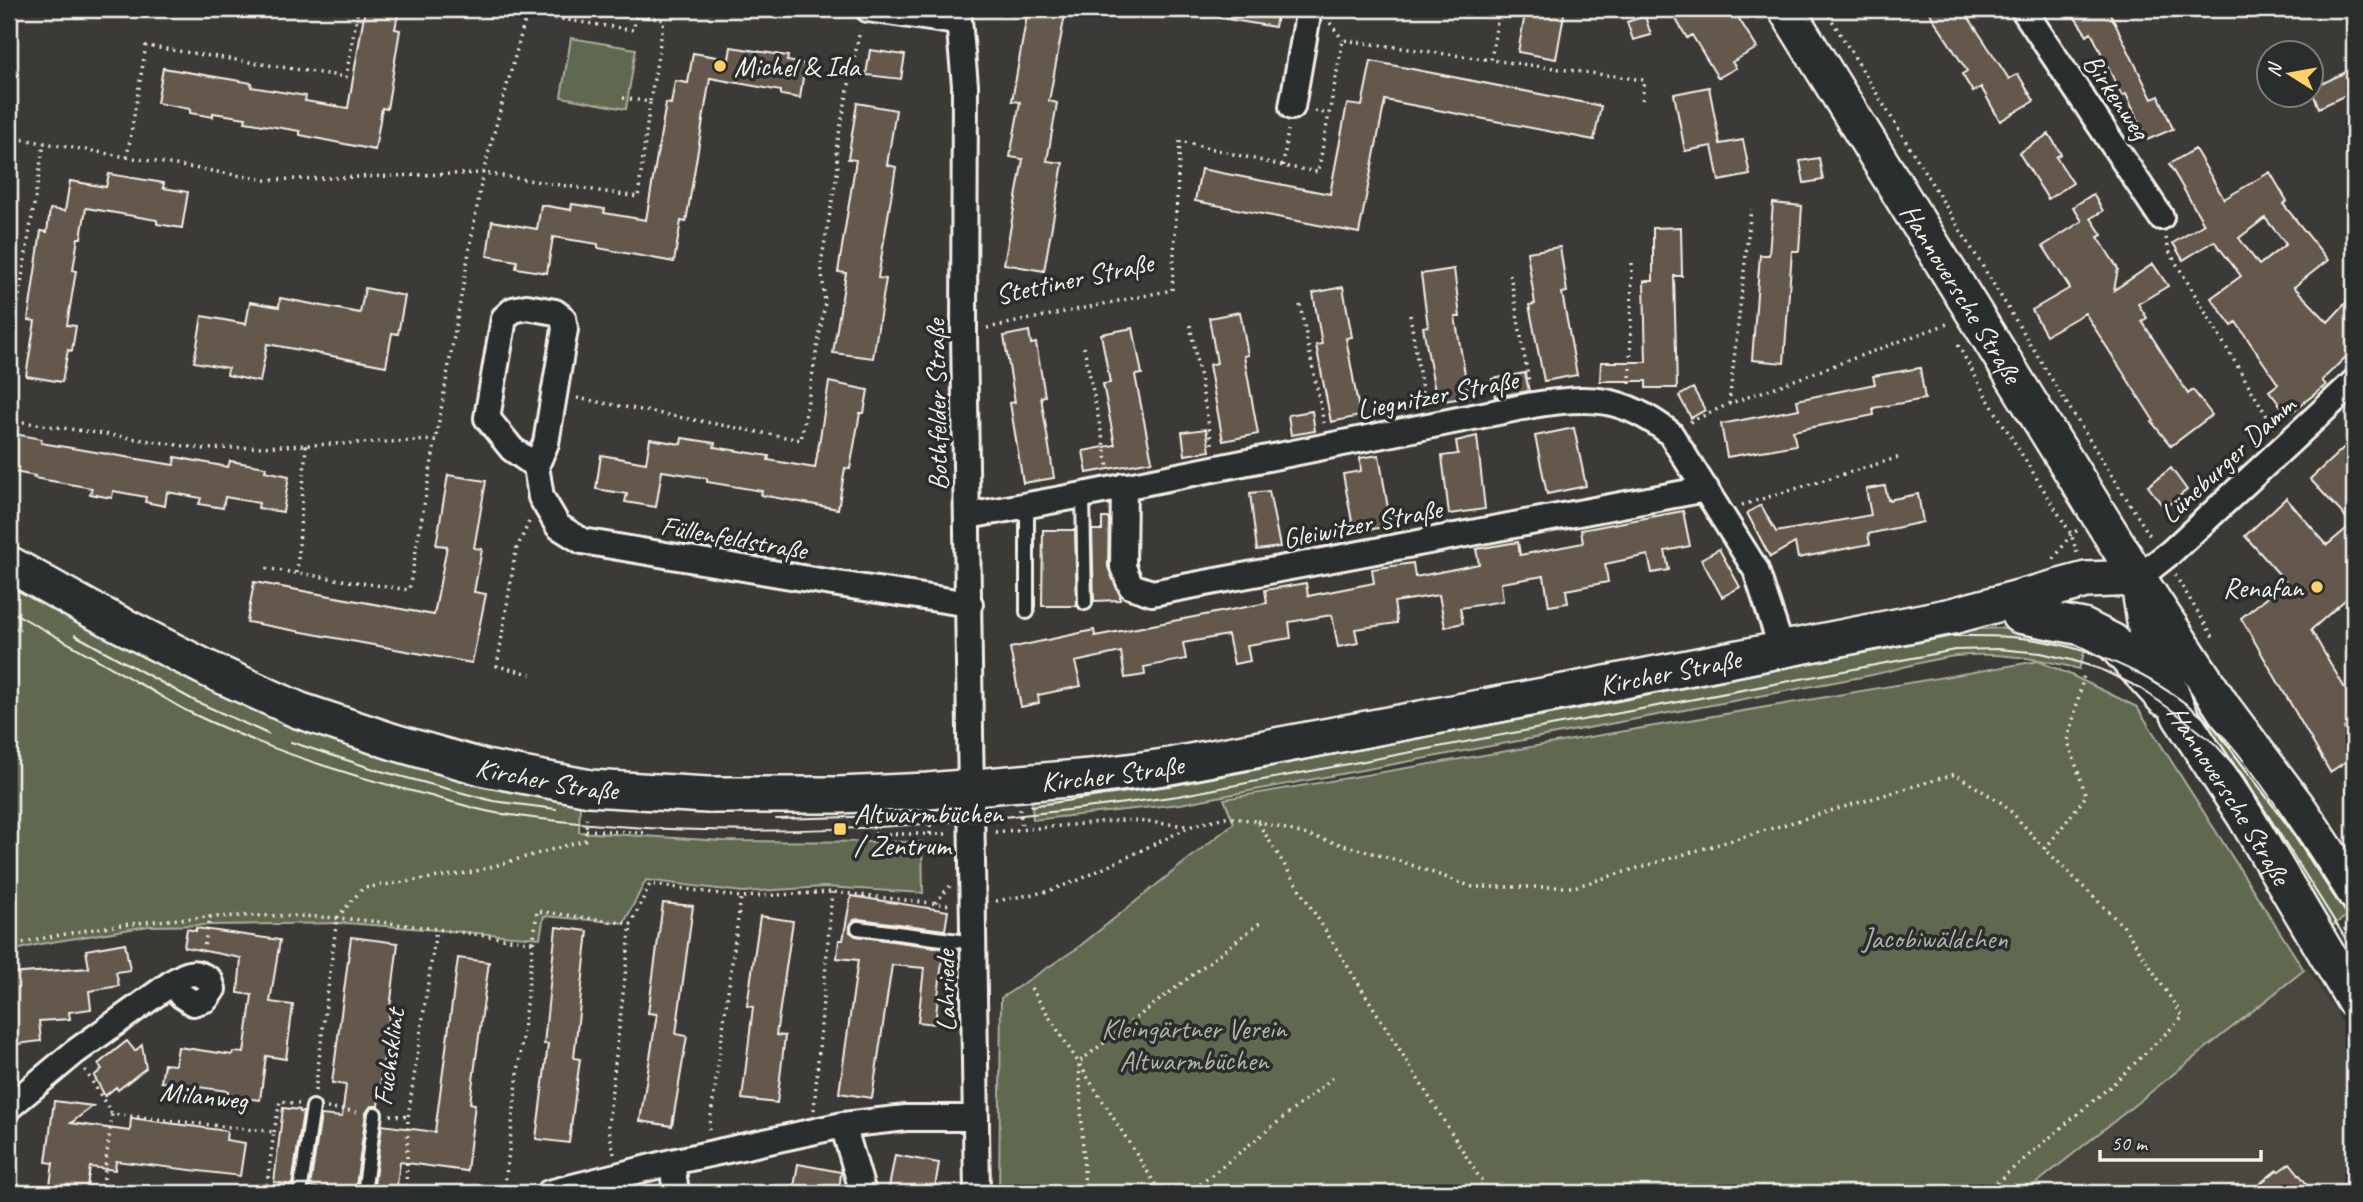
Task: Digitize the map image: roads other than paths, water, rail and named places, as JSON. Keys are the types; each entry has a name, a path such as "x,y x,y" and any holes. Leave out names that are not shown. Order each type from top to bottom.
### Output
{"main road":[{"name":"Hannoversche Straße","path":"1786,9 2151,568 2224,709 2299,809 2354,892"},
{"name":"Kircher Straße","path":"9,564 196,663 298,710 394,742 485,768 590,788 707,795 852,794 972,787 1090,778 1164,767 1952,616 2086,580 2151,568"},
{"name":"Hannoversche Straße","path":"2151,568 2147,634 2180,716 2245,816 2354,1000"},
{"name":"Kircher Straße","path":"1952,616 2019,615 2094,608 2118,596 2151,568"},
{"name":"Kircher Straße","path":"2019,615 2083,627 2113,642 2180,716"}],"street":[{"path":"1292,107 1309,9"},
{"name":"Birkenweg","path":"2023,9 2161,217"},
{"name":"Bothfelder Straße","path":"865,15 905,12 958,15 965,85 964,332 972,787"},
{"name":"Füllenfeldstraße","path":"536,466 512,449 487,418 504,318 513,310 527,307 555,312 563,318 565,329 546,443 536,466 541,497 558,526 582,541 970,604"},
{"name":"Lüneburger Damm","path":"2151,568 2354,382"},
{"name":"Liegnitzer Straße","path":"968,516 1533,404 1570,399 1600,400 1630,407 1651,418 1670,433 1756,570 1782,650"},
{"name":"Gleiwitzer Straße","path":"1119,487 1122,567 1131,586 1152,593 1706,489"},
{"name":"Lahriede","path":"972,787 977,1193"},
{"path":"9,1107 75,1052 173,982 181,995 193,1003 206,999 213,989 210,980 200,973"},
{"path":"549,1193 818,1129 906,1118 976,1118"},
{"path":"843,1125 863,1193"},
{"path":"672,1162 676,1193"}],"lane":[{"path":"1083,495 1085,603"},
{"path":"1027,505 1027,612"},
{"path":"858,928 974,943"},
{"path":"301,1192 313,1107"},
{"path":"364,1193 376,1114"}],"tram line":[{"path":"9,610 189,712 248,738 369,780 496,813 580,823 751,831 837,829 1009,817 1178,796 1955,650 1998,649 2041,653 2100,669 2140,688 2215,744 2242,774 2354,952"},
{"path":"75,635 195,701 268,734"},
{"path":"1031,806 1175,785 1952,636 2020,638 2067,646 2115,663 2160,686 2201,716 2241,757 2294,832 2354,926"},
{"path":"291,742 377,770 493,801 556,809"},
{"path":"776,819 891,816"}],"place":[{"name":"Michel & Ida","path":"720,66"},
{"name":"Renafan","path":"2317,587"},
{"name":"Altwarmbüchen / Zentrum","path":"840,829"}],"park label":[{"name":"Jacobiwäldchen","path":"1935,938"},
{"name":"Kleingärtner Verein Altwarmbüchen","path":"1194,1044"}]}
